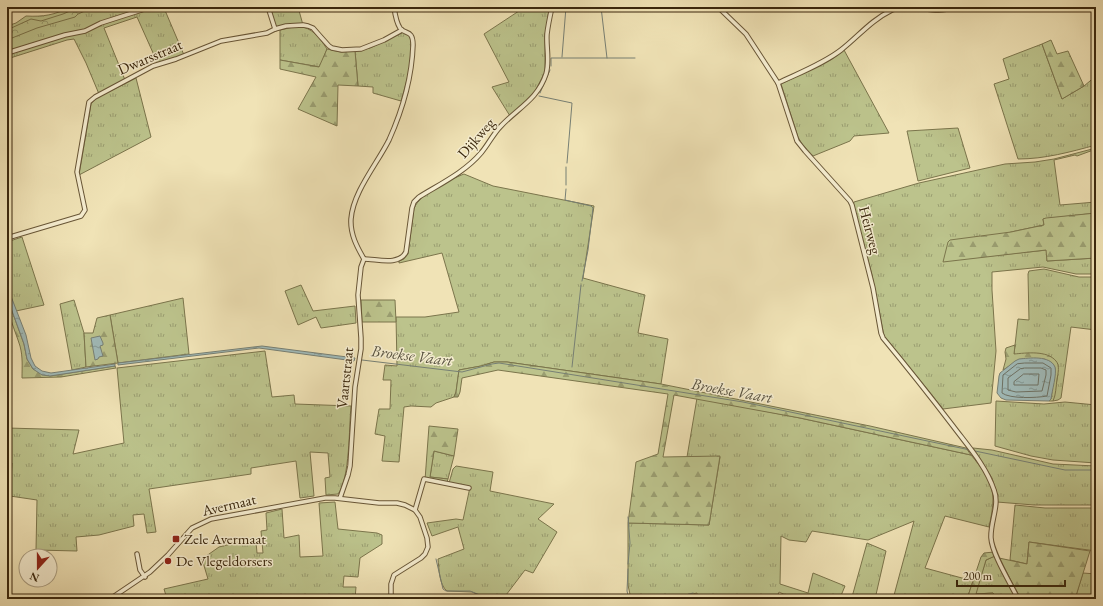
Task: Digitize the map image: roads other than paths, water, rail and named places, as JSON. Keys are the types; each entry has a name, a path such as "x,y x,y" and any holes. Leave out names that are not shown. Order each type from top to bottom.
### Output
{"street":[{"path":"7,53 65,35 85,31 101,23 151,7"},
{"path":"268,7 274,29"},
{"path":"364,259 354,240 352,232 352,213 359,193 389,140 404,98 410,71 413,45 411,34 402,30 397,21 394,7"},
{"name":"Dijkweg","path":"364,259 396,260 404,255 406,252 414,202 419,197 465,169 481,153 501,126 530,101 536,93 546,75 547,32 552,7"},
{"name":"Heirweg","path":"718,7 746,34 778,83 797,141 850,201 873,288 880,333 974,453 987,472 995,492 996,503 991,529 992,544 1018,599"},
{"path":"778,83 824,60 840,50 868,25 894,10 902,7 944,10 953,7"},
{"name":"Dwarsstraat","path":"7,238 81,216 83,214 84,210 77,166 88,105 93,98 152,66 176,59 221,41 267,33 274,29 292,25 308,26 317,32 332,48 349,50 372,45 402,30"},
{"name":"Vaartstraat","path":"340,498 350,466 354,387 361,338 358,295 361,267 364,259"},
{"path":"392,599 391,584 394,575 423,557 428,547 427,538 420,517 415,510 424,479 469,488"},
{"name":"Avermaat","path":"110,599 144,577 168,555 192,528 203,521 325,498 400,504 411,507 415,510"},
{"path":"138,554 140,570 144,577"}],"water":[{"path":"7,286 26,335 31,358 35,366 42,371 51,373 115,364 115,366 50,376 42,375 33,369 27,359 24,344 7,297"},
{"path":"100,336 103,343 103,345 100,346 103,356 95,360 91,338"},
{"path":"262,346 355,358 354,361 259,348 118,365 118,363"},
{"path":"1019,359 1044,359 1052,363 1055,367 1051,399 1049,401 1006,400 1001,398 997,393 1000,373"}],"waterway":[{"path":"562,57 566,7"},
{"path":"601,7 607,58"},
{"path":"551,66 551,58 635,58"},
{"path":"540,93 550,70"},
{"path":"539,96 572,103 567,163"},
{"path":"566,167 566,185"},
{"path":"566,189 565,200 591,206 593,208 588,250 582,281"},
{"path":"572,367 581,285"},
{"name":"Broekse Vaart","path":"362,360 462,372 499,363 743,402 970,450"},
{"name":"Broekse Vaart","path":"975,451 1065,470 1096,470"},
{"path":"628,517 630,543 628,564"},
{"path":"436,559 443,589 446,591 470,591 490,599"},
{"path":"628,569 627,591 629,599"},
{"path":"671,599 693,593"}],"place":[{"name":"Zele Avermaat","path":"176,539"},
{"name":"De Vlegeldorsers","path":"168,561"}]}
